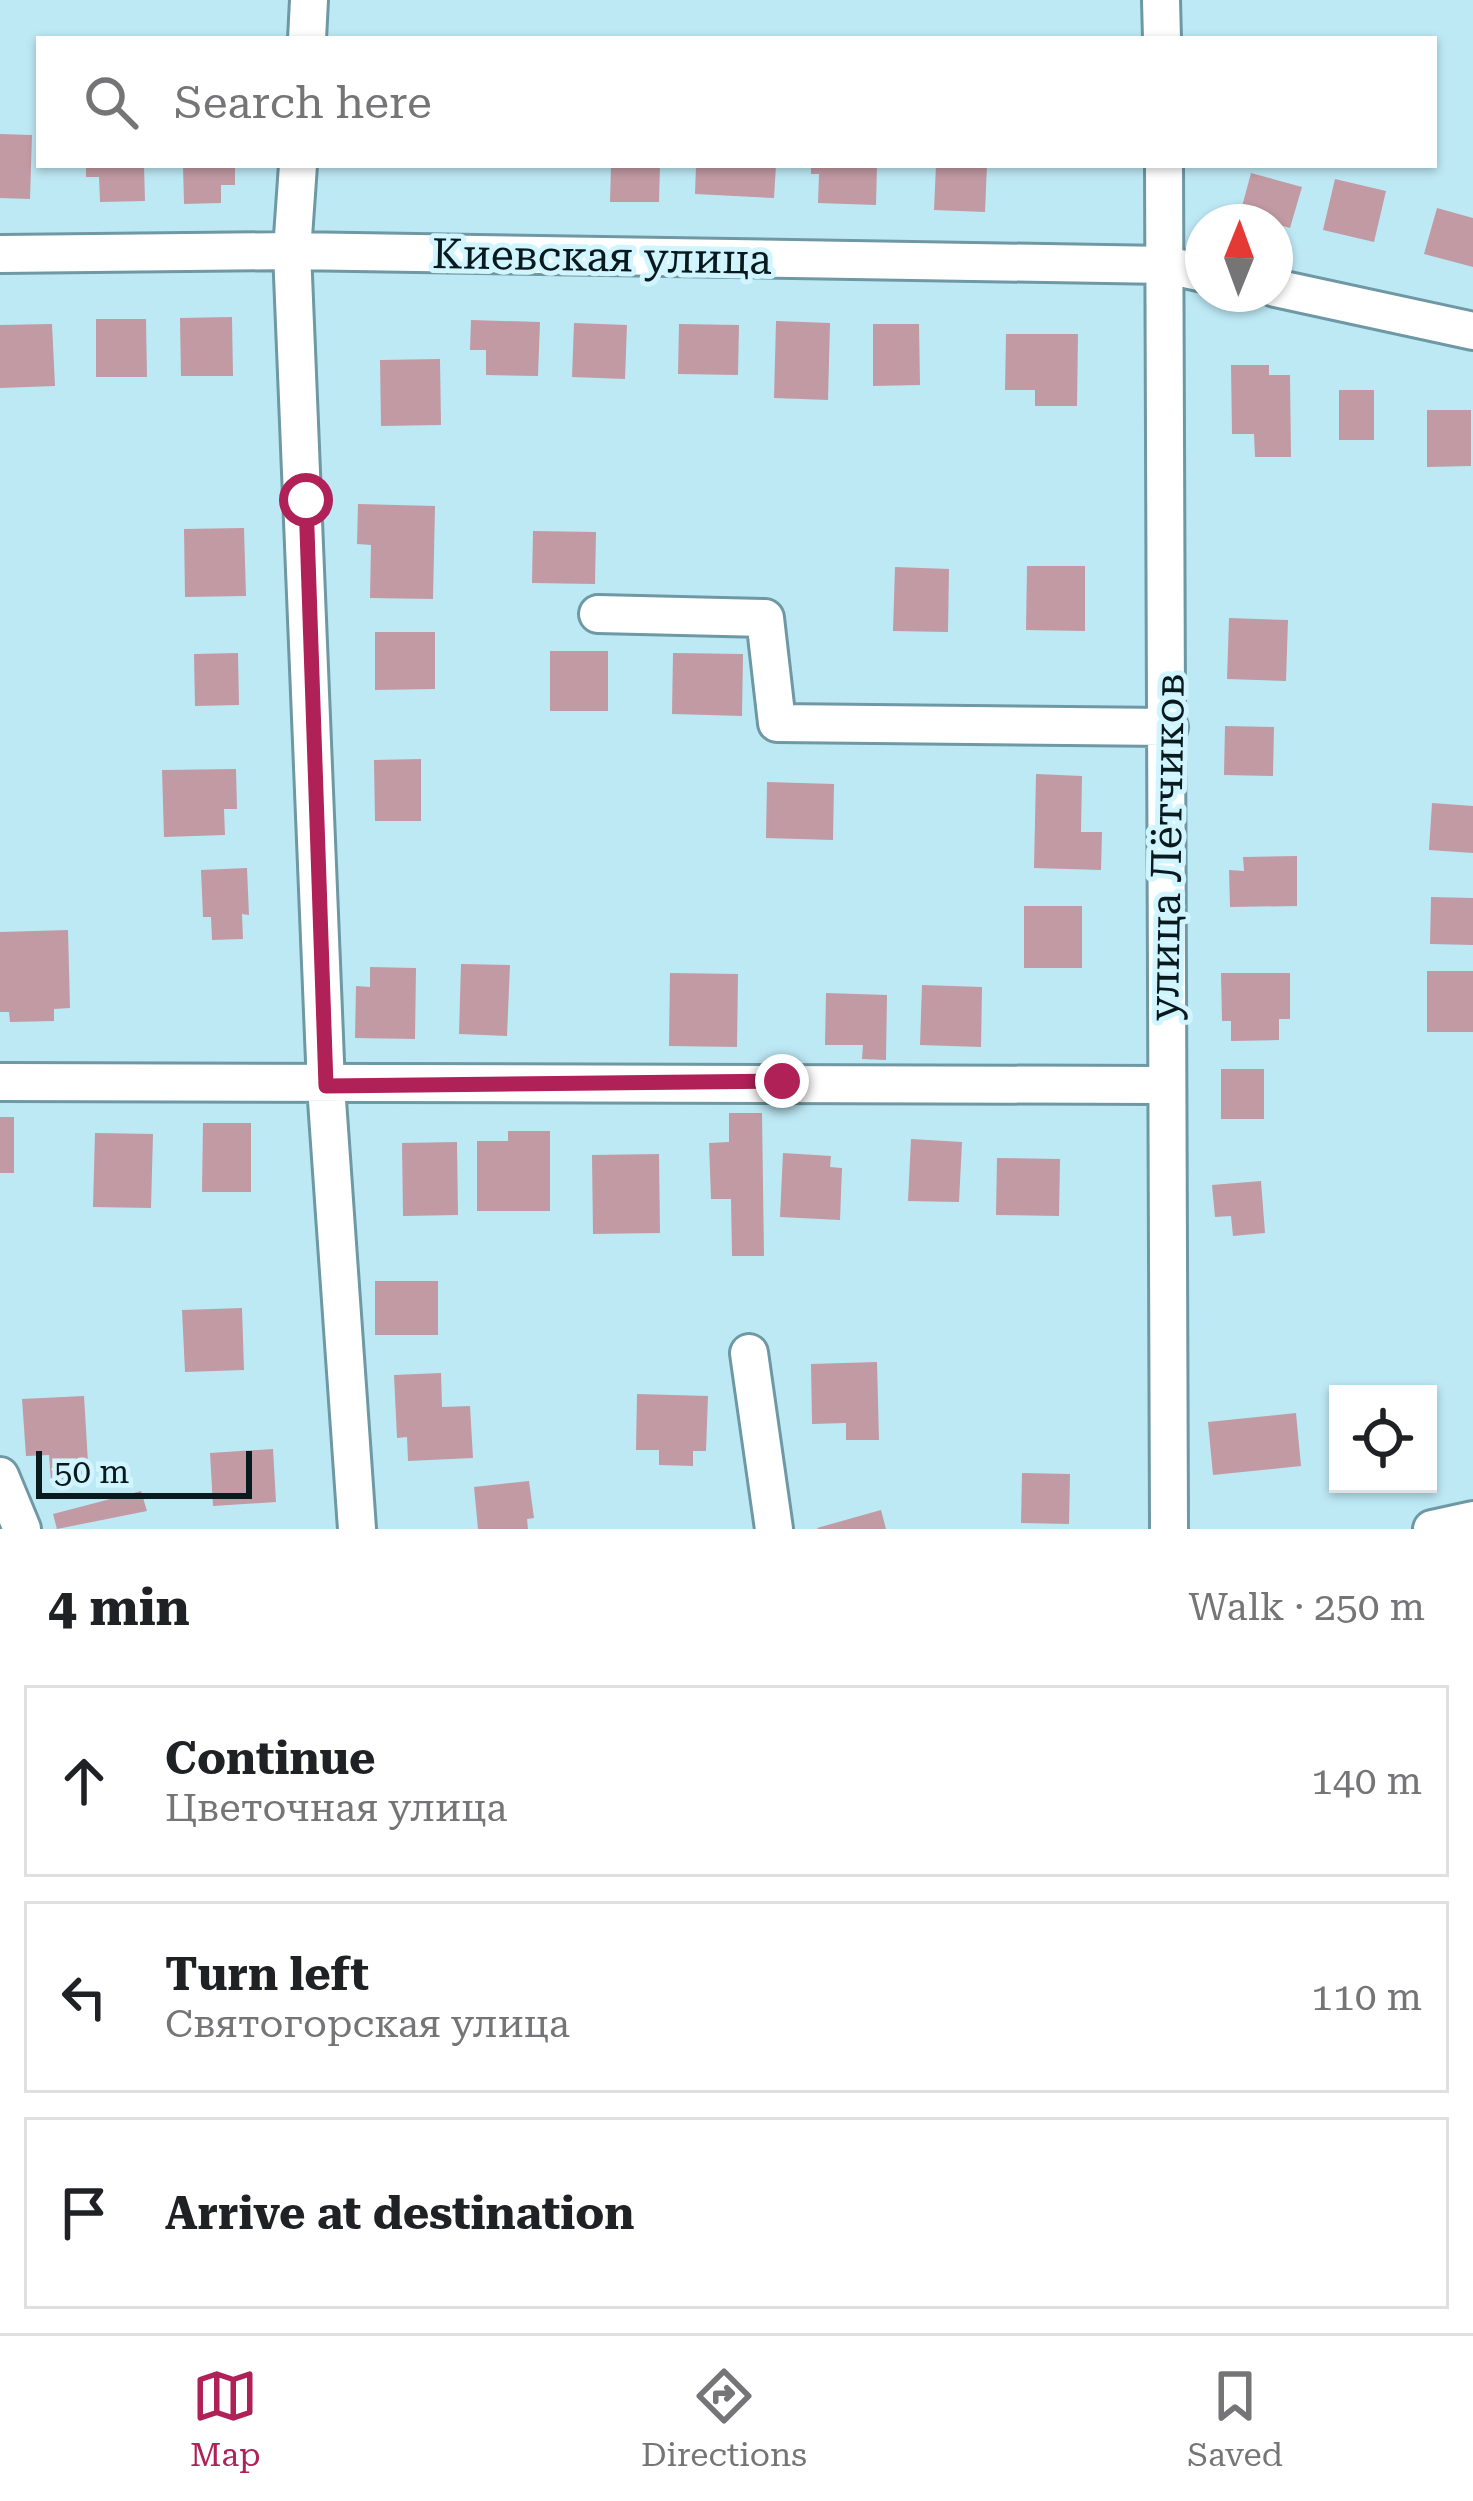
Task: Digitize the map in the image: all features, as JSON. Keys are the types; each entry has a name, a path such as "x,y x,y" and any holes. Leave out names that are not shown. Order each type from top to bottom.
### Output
{"street":[{"path":"307,36 309,0"},
{"path":"1161,0 1162,36"},
{"path":"298,168 292,251 326,1086 357,1529"},
{"name":"улица Лётчиков","path":"1164,168 1168,727 1163,1085 1169,1529"},
{"name":"Киевская улица","path":"0,254 292,251 1166,265 1185,269"},
{"path":"1293,292 1473,331"},
{"path":"598,614 765,618 777,723 1168,727"},
{"path":"0,1082 1163,1085"},
{"path":"749,1353 774,1529"},
{"path":"0,1476 22,1529"},
{"path":"1432,1529 1473,1520"}],"building":[{"path":"0,134 32,135 30,199 0,198"},
{"path":"86,168 144,168 145,201 100,202 99,177 86,177"},
{"path":"183,168 235,168 235,185 221,185 221,203 184,204"},
{"path":"611,168 660,168 659,202 610,202"},
{"path":"696,168 776,168 774,198 695,194"},
{"path":"811,168 877,168 876,205 818,203 819,174 811,174"},
{"path":"936,168 987,168 985,212 934,210"},
{"path":"1251,173 1302,187 1293,218 1293,204 1243,204"},
{"path":"1335,179 1386,191 1374,242 1323,230"},
{"path":"1437,208 1473,218 1473,267 1424,254"},
{"path":"232,317 233,376 181,376 180,318"},
{"path":"96,319 146,319 147,377 96,377"},
{"path":"471,320 540,322 538,376 486,375 486,350 470,350"},
{"path":"776,321 830,323 828,400 774,398"},
{"path":"574,323 627,325 625,379 572,377"},
{"path":"52,324 55,386 0,388 0,325"},
{"path":"679,324 739,325 738,375 678,374"},
{"path":"873,324 919,324 920,385 873,386"},
{"path":"1006,334 1078,334 1077,406 1035,406 1035,390 1005,390"},
{"path":"440,359 441,425 381,426 380,360"},
{"path":"1231,365 1269,365 1269,375 1290,375 1291,457 1255,457 1254,434 1232,434"},
{"path":"1339,390 1374,390 1374,440 1339,440"},
{"path":"1427,410 1471,410 1471,466 1427,467"},
{"path":"358,504 435,506 433,599 370,598 371,545 357,544"},
{"path":"244,528 246,596 185,597 184,529"},
{"path":"533,531 596,532 595,584 532,583"},
{"path":"1027,566 1085,566 1085,631 1026,630"},
{"path":"895,567 949,569 948,632 893,631"},
{"path":"1229,618 1288,620 1286,681 1227,679"},
{"path":"375,632 435,632 435,689 375,690"},
{"path":"550,651 608,651 608,711 550,711"},
{"path":"238,653 239,705 195,706 194,654"},
{"path":"673,653 743,654 742,716 672,714"},
{"path":"1225,726 1274,727 1273,776 1224,775"},
{"path":"421,759 421,821 375,821 374,760"},
{"path":"236,769 237,809 224,809 225,835 164,837 162,770"},
{"path":"1036,774 1082,776 1081,832 1102,832 1101,870 1034,868"},
{"path":"767,782 834,784 833,840 766,838"},
{"path":"1432,803 1473,806 1473,853 1429,850"},
{"path":"1297,856 1297,906 1230,907 1229,870 1244,871 1243,857"},
{"path":"247,868 249,915 242,914 243,939 212,940 211,917 203,917 201,870"},
{"path":"1431,897 1473,898 1473,945 1430,944"},
{"path":"1024,906 1082,906 1082,968 1024,968"},
{"path":"68,930 70,1008 54,1009 54,1021 10,1022 9,1012 0,1012 0,932"},
{"path":"461,964 510,965 507,1036 459,1034"},
{"path":"370,967 416,968 415,1039 355,1038 356,986 370,987"},
{"path":"1427,971 1473,971 1473,1032 1427,1032"},
{"path":"670,973 738,974 737,1047 669,1046"},
{"path":"1221,973 1290,973 1290,1019 1279,1019 1279,1040 1231,1041 1231,1021 1222,1021"},
{"path":"922,985 982,987 981,1047 920,1045"},
{"path":"826,993 887,995 886,1060 862,1059 863,1045 825,1045"},
{"path":"1221,1069 1264,1069 1264,1119 1221,1119"},
{"path":"729,1113 762,1113 764,1256 732,1256 731,1199 711,1199 709,1143 729,1142"},
{"path":"0,1117 14,1117 14,1173 0,1173"},
{"path":"203,1123 251,1123 251,1192 202,1192"},
{"path":"508,1131 550,1131 550,1211 477,1211 477,1141 508,1141"},
{"path":"95,1133 153,1134 151,1208 93,1207"},
{"path":"911,1139 962,1142 959,1202 908,1201"},
{"path":"457,1142 458,1215 403,1216 402,1143"},
{"path":"783,1153 831,1156 830,1167 842,1168 840,1220 780,1217"},
{"path":"659,1154 660,1233 593,1234 592,1155"},
{"path":"997,1158 1060,1159 1059,1216 996,1215"},
{"path":"1261,1181 1265,1233 1233,1236 1231,1216 1215,1217 1212,1185"},
{"path":"375,1281 438,1281 438,1335 375,1335"},
{"path":"242,1308 244,1370 185,1372 182,1310"},
{"path":"877,1362 879,1440 846,1440 846,1423 812,1424 811,1364"},
{"path":"441,1373 442,1407 470,1406 473,1458 408,1461 407,1437 397,1438 394,1375"},
{"path":"637,1394 708,1396 706,1451 693,1451 693,1466 659,1465 659,1450 636,1450"},
{"path":"84,1396 89,1479 51,1481 49,1455 26,1456 22,1399"},
{"path":"1296,1413 1301,1466 1213,1475 1208,1422"},
{"path":"273,1449 276,1502 213,1506 210,1453"},
{"path":"1022,1473 1070,1474 1069,1524 1021,1523"},
{"path":"529,1481 534,1518 527,1519 528,1529 478,1529 474,1487"},
{"path":"141,1491 147,1511 57,1529 53,1514"},
{"path":"881,1510 886,1529 817,1528"}],"route":[{"path":"306,500 326,1086 782,1081"}]}
